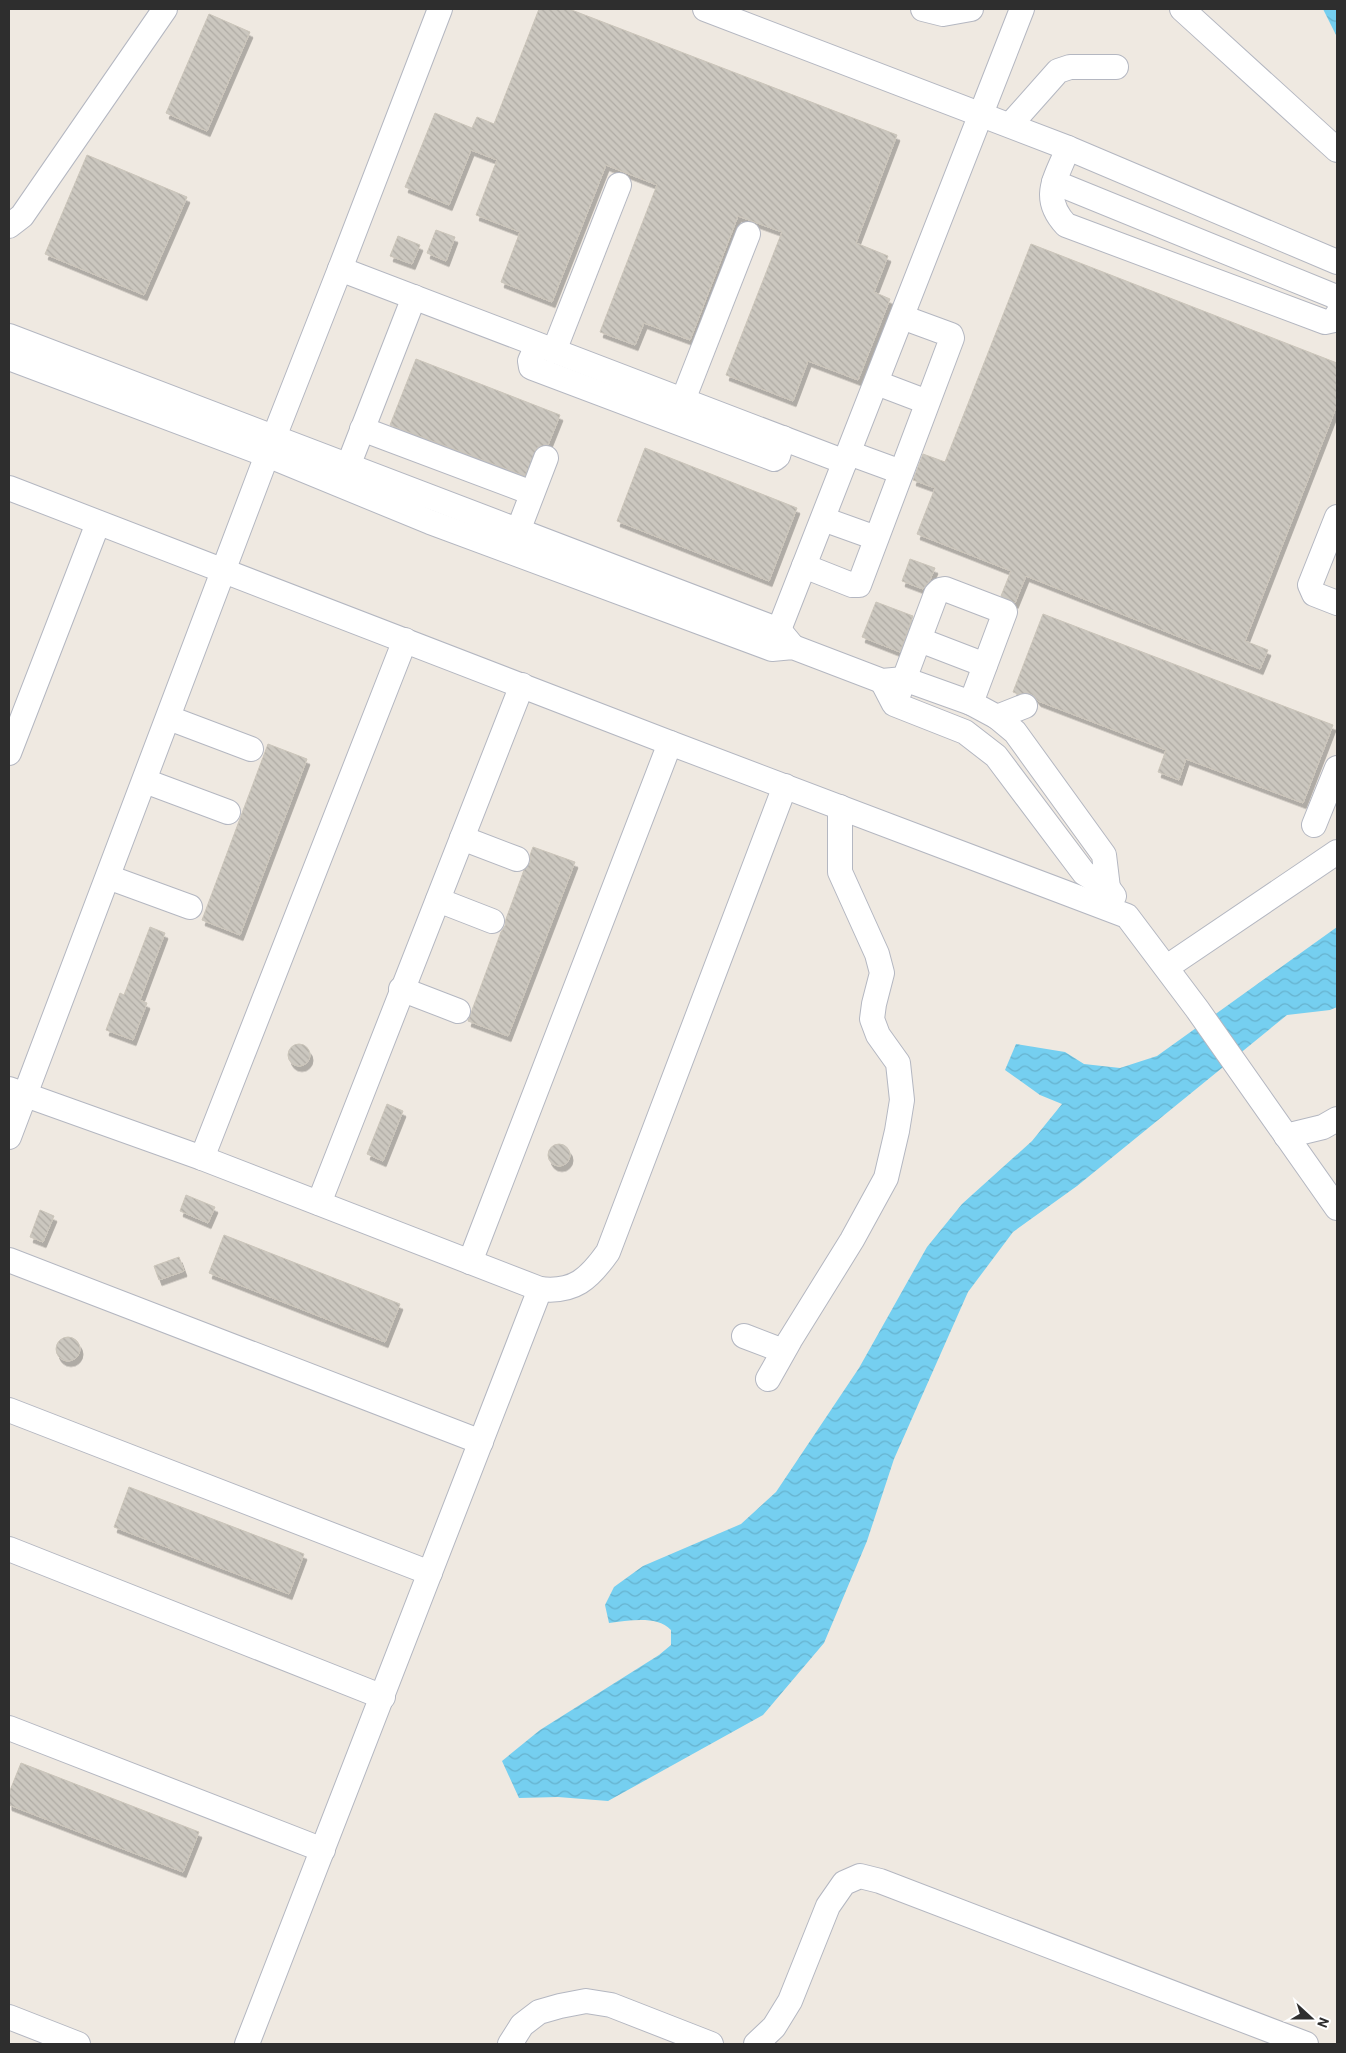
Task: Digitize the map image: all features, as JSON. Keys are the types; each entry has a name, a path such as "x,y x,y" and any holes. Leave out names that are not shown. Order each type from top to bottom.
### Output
{"street":[{"path":"9,226 22,216 165,9"},
{"path":"9,1137 17,1092 108,878 270,446 440,9"},
{"path":"705,9 1068,148 1337,262"},
{"path":"923,9 943,14 971,9"},
{"path":"781,642 804,566 1022,9"},
{"path":"1182,9 1337,150"},
{"path":"1010,125 1058,71 1070,67 1116,67"},
{"path":"1068,148 1054,182 1051,204 1057,215 1066,225 1325,322 1334,320 1337,315"},
{"path":"1054,182 1337,299"},
{"path":"619,185 545,348 530,361 530,367 774,459 778,456 783,438"},
{"path":"1226,252 1238,219"},
{"path":"683,400 748,234"},
{"path":"340,269 783,438 901,472"},
{"path":"345,475 414,297"},
{"path":"804,566 856,586 859,584 952,338 951,335 902,317"},
{"path":"9,336 270,446 345,475 518,531 781,642"},
{"path":"9,358 270,446"},
{"path":"876,383 927,402"},
{"path":"362,429 532,494"},
{"path":"518,531 546,458"},
{"path":"345,475 430,522 893,680 971,703 997,718 1015,732 1104,855 1108,888"},
{"path":"9,488 670,743 1127,916"},
{"path":"1337,517 1310,585 1314,594 1337,604"},
{"path":"823,519 876,538"},
{"path":"9,753 98,523"},
{"path":"971,703 1005,612 945,589 940,590 936,594 920,640 893,680 894,704 965,732 996,756 1084,873 1108,888 1197,1008 1337,1208"},
{"path":"202,1158 405,640"},
{"path":"920,640 985,665"},
{"path":"319,1203 522,685"},
{"path":"997,718 1025,706"},
{"path":"169,718 251,749"},
{"path":"470,1262 670,743"},
{"path":"1337,768 1314,825 1337,809"},
{"path":"145,781 228,812"},
{"path":"17,1092 202,1158 540,1289 556,1291 578,1284 596,1269 608,1252 786,786"},
{"path":"768,1379 852,1240 886,1178 898,1131 902,1100 898,1064 878,1035 872,1019 882,973 878,954 840,872 840,807"},
{"path":"462,838 517,859"},
{"path":"1167,967 1337,852"},
{"path":"108,878 190,906"},
{"path":"438,900 492,921"},
{"path":"401,990 458,1011"},
{"path":"1286,1136 1323,1127 1337,1119"},
{"path":"9,1260 481,1442"},
{"path":"247,2044 540,1289"},
{"path":"744,1336 784,1351"},
{"path":"9,1410 430,1573"},
{"path":"9,1550 383,1697"},
{"path":"9,1728 323,1850"},
{"path":"756,2044 774,2027 790,2001 828,1906 844,1883 860,1876 880,1881 1306,2044"},
{"path":"510,2044 522,2025 539,2012 586,2001 611,2006 711,2044"},
{"path":"9,2017 78,2044"}],"water":[{"path":"1323,9 1337,9 1337,37"},
{"path":"1337,927 1337,1007 1330,1010 1287,1015 1077,1186 1013,1232 968,1292 894,1459 867,1541 824,1643 763,1715 608,1801 558,1797 519,1798 502,1761 540,1730 659,1655 671,1645 671,1630 658,1622 633,1620 609,1623 605,1605 614,1587 643,1566 741,1524 776,1492 859,1368 927,1247 962,1204 1032,1141 1062,1104 1040,1095 1005,1070 1016,1044 1065,1052 1084,1064 1120,1068 1157,1056"}],"building":[{"path":"539,9 569,9 897,135 856,243 888,256 874,292 890,299 858,380 808,361 793,401 726,375 782,232 738,216 690,340 644,323 635,345 600,332 657,185 606,165 552,302 501,282 520,232 476,215 497,160 471,150 449,205 405,187 435,113 472,128 477,117 494,124"},
{"path":"209,14 250,32 207,131 166,113"},
{"path":"87,155 187,197 144,295 45,254"},
{"path":"436,230 455,237 446,261 427,253"},
{"path":"398,236 420,245 412,264 390,256"},
{"path":"1031,244 1337,363 1337,405 1245,641 1268,650 1260,669 1026,576 1015,603 1001,596 1011,571 917,534 935,488 913,480 923,454 945,462"},
{"path":"416,359 560,415 548,445 537,448 525,476 390,425"},
{"path":"645,448 797,508 769,581 617,521"},
{"path":"910,559 935,568 930,580 923,589 902,581"},
{"path":"876,602 913,616 900,652 862,637"},
{"path":"1043,614 1333,725 1303,803 1186,759 1179,780 1158,772 1166,750 1038,701 1028,693 1018,694 1013,692"},
{"path":"268,744 307,759 240,935 202,920"},
{"path":"533,847 575,862 508,1036 468,1021 501,932 505,926 524,870 530,863"},
{"path":"150,927 165,933 140,1000 147,1003 133,1040 106,1030 120,993 124,995"},
{"path":"299,1044 307,1047 310,1055 307,1063 299,1066 291,1063 288,1055 291,1047"},
{"path":"387,1104 403,1111 383,1161 367,1154"},
{"path":"559,1144 567,1147 570,1155 567,1163 559,1166 551,1163 548,1155 551,1147"},
{"path":"186,1195 215,1207 208,1223 180,1211"},
{"path":"40,1210 54,1216 43,1242 30,1237"},
{"path":"224,1235 400,1304 385,1342 209,1273"},
{"path":"179,1257 184,1271 159,1280 154,1266"},
{"path":"68,1337 76,1341 80,1349 76,1357 68,1361 60,1357 56,1349 60,1341"},
{"path":"129,1487 304,1554 289,1594 114,1527"},
{"path":"21,1763 199,1832 183,1872 9,1805 9,1793"}]}
